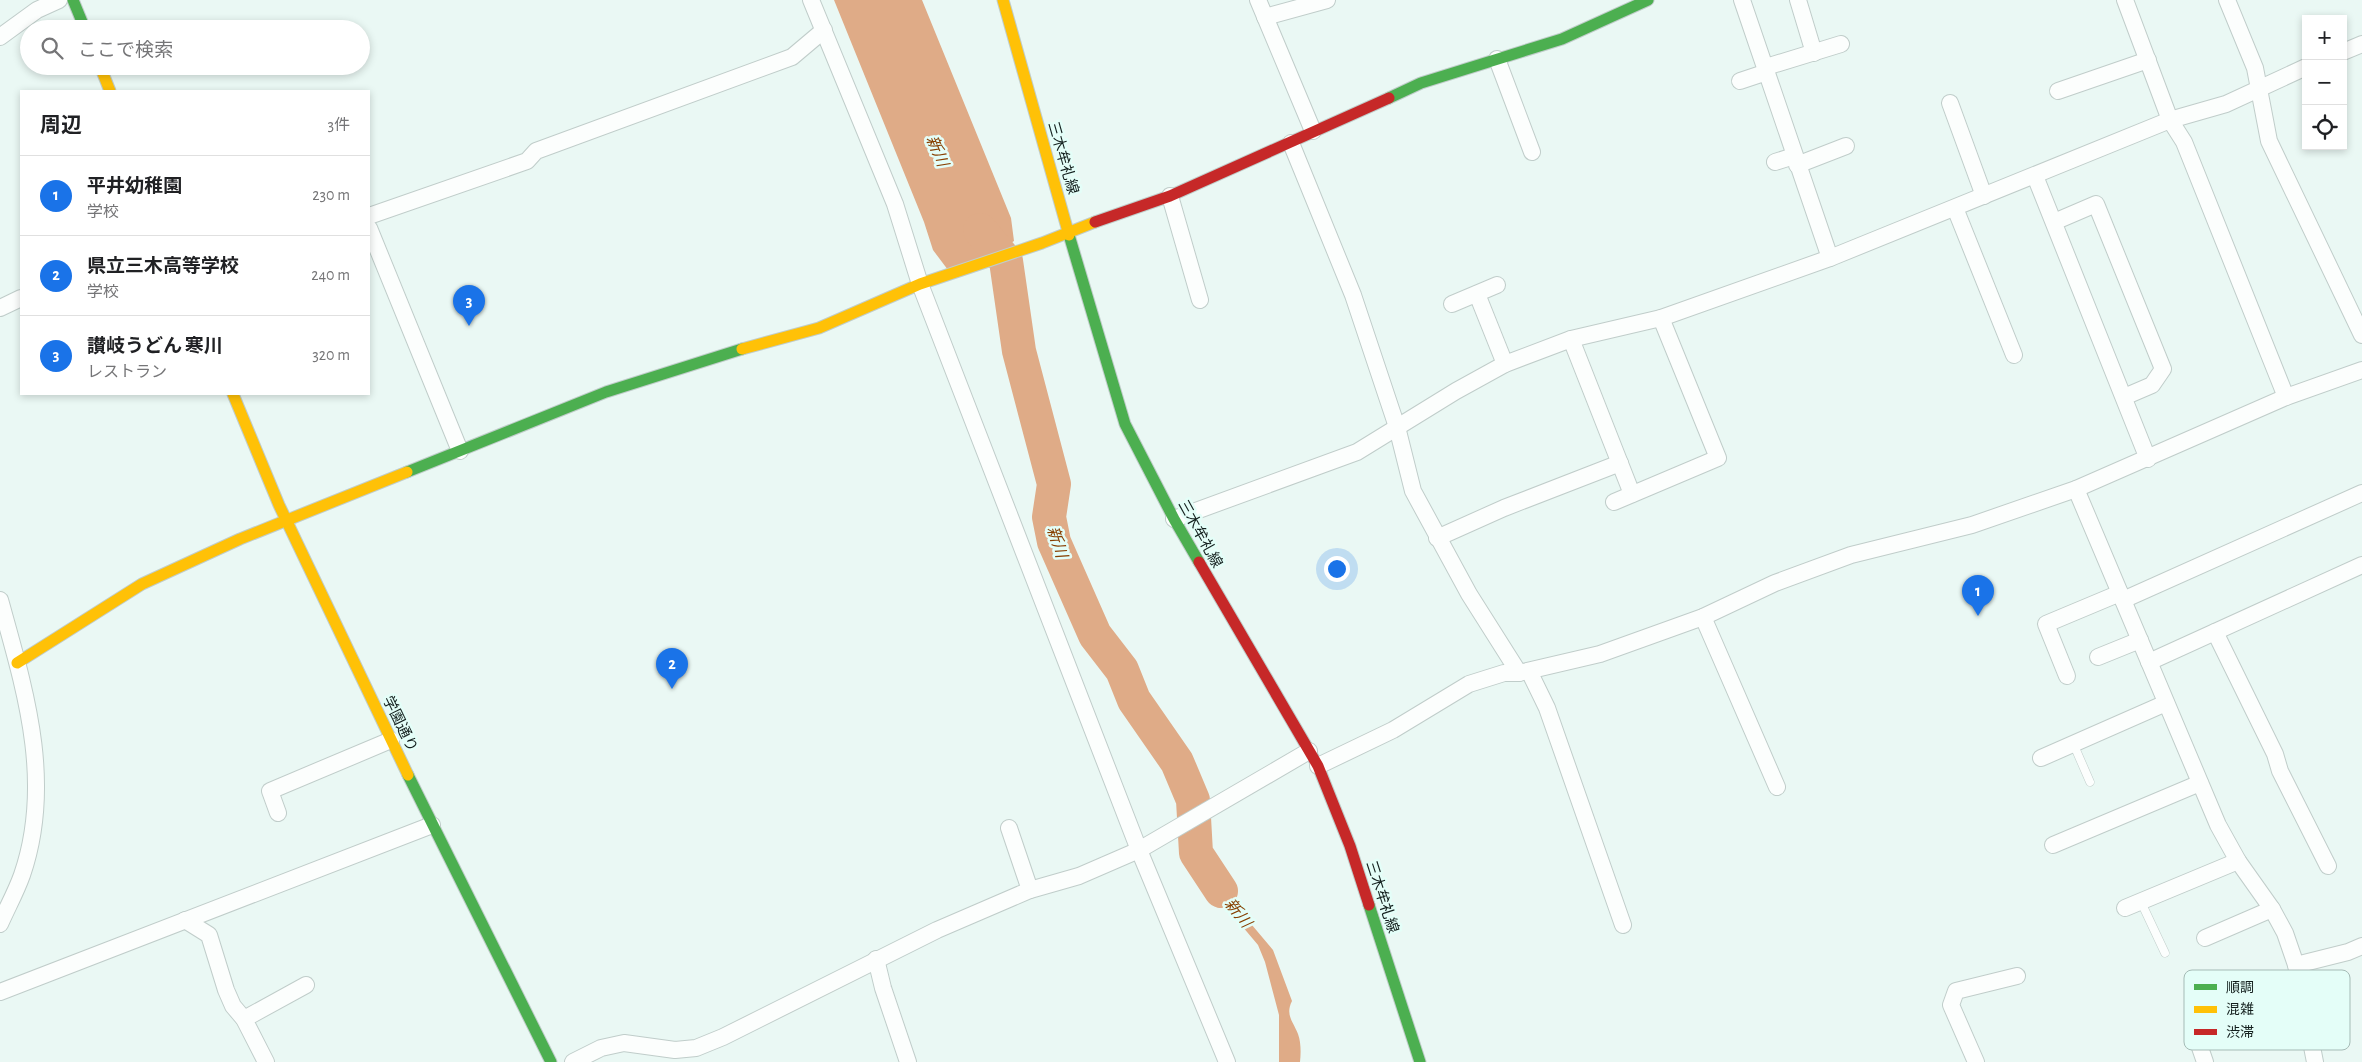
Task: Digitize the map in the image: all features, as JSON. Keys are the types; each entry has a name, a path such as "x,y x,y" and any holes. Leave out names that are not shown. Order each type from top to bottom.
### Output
{"street":[{"path":"23,20 37,10 59,0"},
{"path":"73,0 81,20"},
{"path":"811,0 895,204 920,284 1145,847 1227,1062"},
{"name":"三木牟礼線","path":"1003,0 1125,424 1174,519 1318,766 1350,846 1420,1062"},
{"path":"1258,0 1313,131"},
{"path":"1265,17 1327,0"},
{"path":"17,662 142,584 240,539 606,392 715,357 819,328 920,284 1042,243 1124,210 1170,196 1421,83 1562,39 1648,0"},
{"path":"1742,0 1830,258"},
{"path":"1798,0 1814,53"},
{"path":"2125,0 2170,120 2184,142 2286,398"},
{"path":"2227,0 2255,68 2269,142 2362,335"},
{"path":"0,37 20,22"},
{"path":"370,216 527,161 536,151 792,56 824,30"},
{"path":"1740,81 1766,69 1841,44"},
{"path":"2347,50 2362,44"},
{"path":"1497,60 1532,152"},
{"path":"2058,91 2148,60"},
{"path":"1174,519 1357,452 1505,364 1571,340 1661,318 1830,258 2170,120 2226,104 2302,69"},
{"path":"104,75 110,90"},
{"path":"1950,103 1984,196"},
{"path":"1291,143 1353,295 1397,427 1413,491 1468,594 1524,672 1547,708 1623,925"},
{"path":"1775,162 1795,160 1846,146"},
{"path":"2035,176 2148,459"},
{"path":"1170,196 1200,300"},
{"path":"2054,222 2096,204 2163,368 2152,385 2124,397"},
{"path":"1955,208 2014,355"},
{"path":"370,230 460,451"},
{"path":"1452,304 1497,285"},
{"path":"1477,294 1505,364"},
{"path":"0,308 20,298"},
{"path":"1614,502 1718,458 1661,318"},
{"path":"1571,340 1632,494"},
{"path":"1318,766 1393,730 1469,684 1504,673 1524,672 1600,654 1703,617 1775,583 1851,555 1972,525 2076,489 2286,398 2362,370"},
{"name":"学園通り","path":"233,395 286,522 432,825 551,1062"},
{"path":"1437,538 1504,508 1620,463"},
{"path":"2076,489 2218,825 2238,861 2272,909 2285,933 2297,970"},
{"path":"2067,676 2046,624 2121,596 2362,493"},
{"path":"2149,662 2362,565"},
{"path":"0,600 28,701 34,740 37,786 33,829 22,875 0,924"},
{"path":"1703,617 1777,788"},
{"path":"2215,632 2276,754 2280,772 2328,866"},
{"path":"2098,656 2140,640"},
{"path":"2040,758 2166,703"},
{"path":"278,813 270,791 391,740"},
{"path":"573,1062 601,1048 624,1044 675,1050 696,1048 723,1037 937,930 1030,890 1080,876 1145,847 1309,751"},
{"path":"2053,845 2200,782"},
{"path":"0,992 432,825"},
{"path":"1009,828 1030,890"},
{"path":"2125,908 2238,861"},
{"path":"2205,938 2272,909"},
{"path":"185,920 209,935 226,990 233,1006 244,1019 266,1062"},
{"path":"2296,966 2348,952 2362,946"},
{"path":"876,960 908,1062"},
{"path":"1976,1062 1951,1005 1956,991 2017,976"},
{"path":"244,1019 306,985"},
{"path":"2201,1050 2205,1062"}],"lane":[{"path":"2073,743 2090,782"},
{"path":"2141,902 2165,954"}],"water":[{"path":"834,0 922,0 1011,218 1014,241 954,278 933,250 924,222"},
{"path":"1196,851 1230,899 1273,950 1292,1001 1289,1010 1290,1018 1299,1037 1300,1062 1279,1062 1279,1015 1265,962 1258,945 1226,907 1196,859"}],"waterway":[{"name":"新川","path":"980,230 1006,261 1019,351 1054,484 1049,517 1054,542 1095,635 1122,670 1134,700 1177,762 1193,800 1196,853 1221,891"}],"traffic: fast":[{"path":"73,0 81,20"},
{"path":"1389,98 1421,83 1562,39 1648,0"},
{"path":"1069,235 1125,424 1174,519 1199,562"},
{"path":"407,472 606,392 742,349"},
{"path":"408,775 551,1062"},
{"path":"1369,905 1420,1062"}],"traffic: slow":[{"path":"1003,0 1069,235"},
{"path":"104,75 110,90"},
{"path":"742,349 819,328 920,284 1042,243 1095,222"},
{"path":"233,395 279,505 408,775"},
{"path":"17,663 142,584 240,539 407,472"}],"traffic: jam":[{"path":"1095,222 1170,196 1389,98"},
{"path":"1199,562 1318,766 1350,846 1369,905"}],"place":[{"name":"讃岐うどん 寒川","path":"469,326"},
{"name":"平井幼稚園","path":"1978,616"},
{"name":"県立三木高等学校","path":"672,689"}]}
